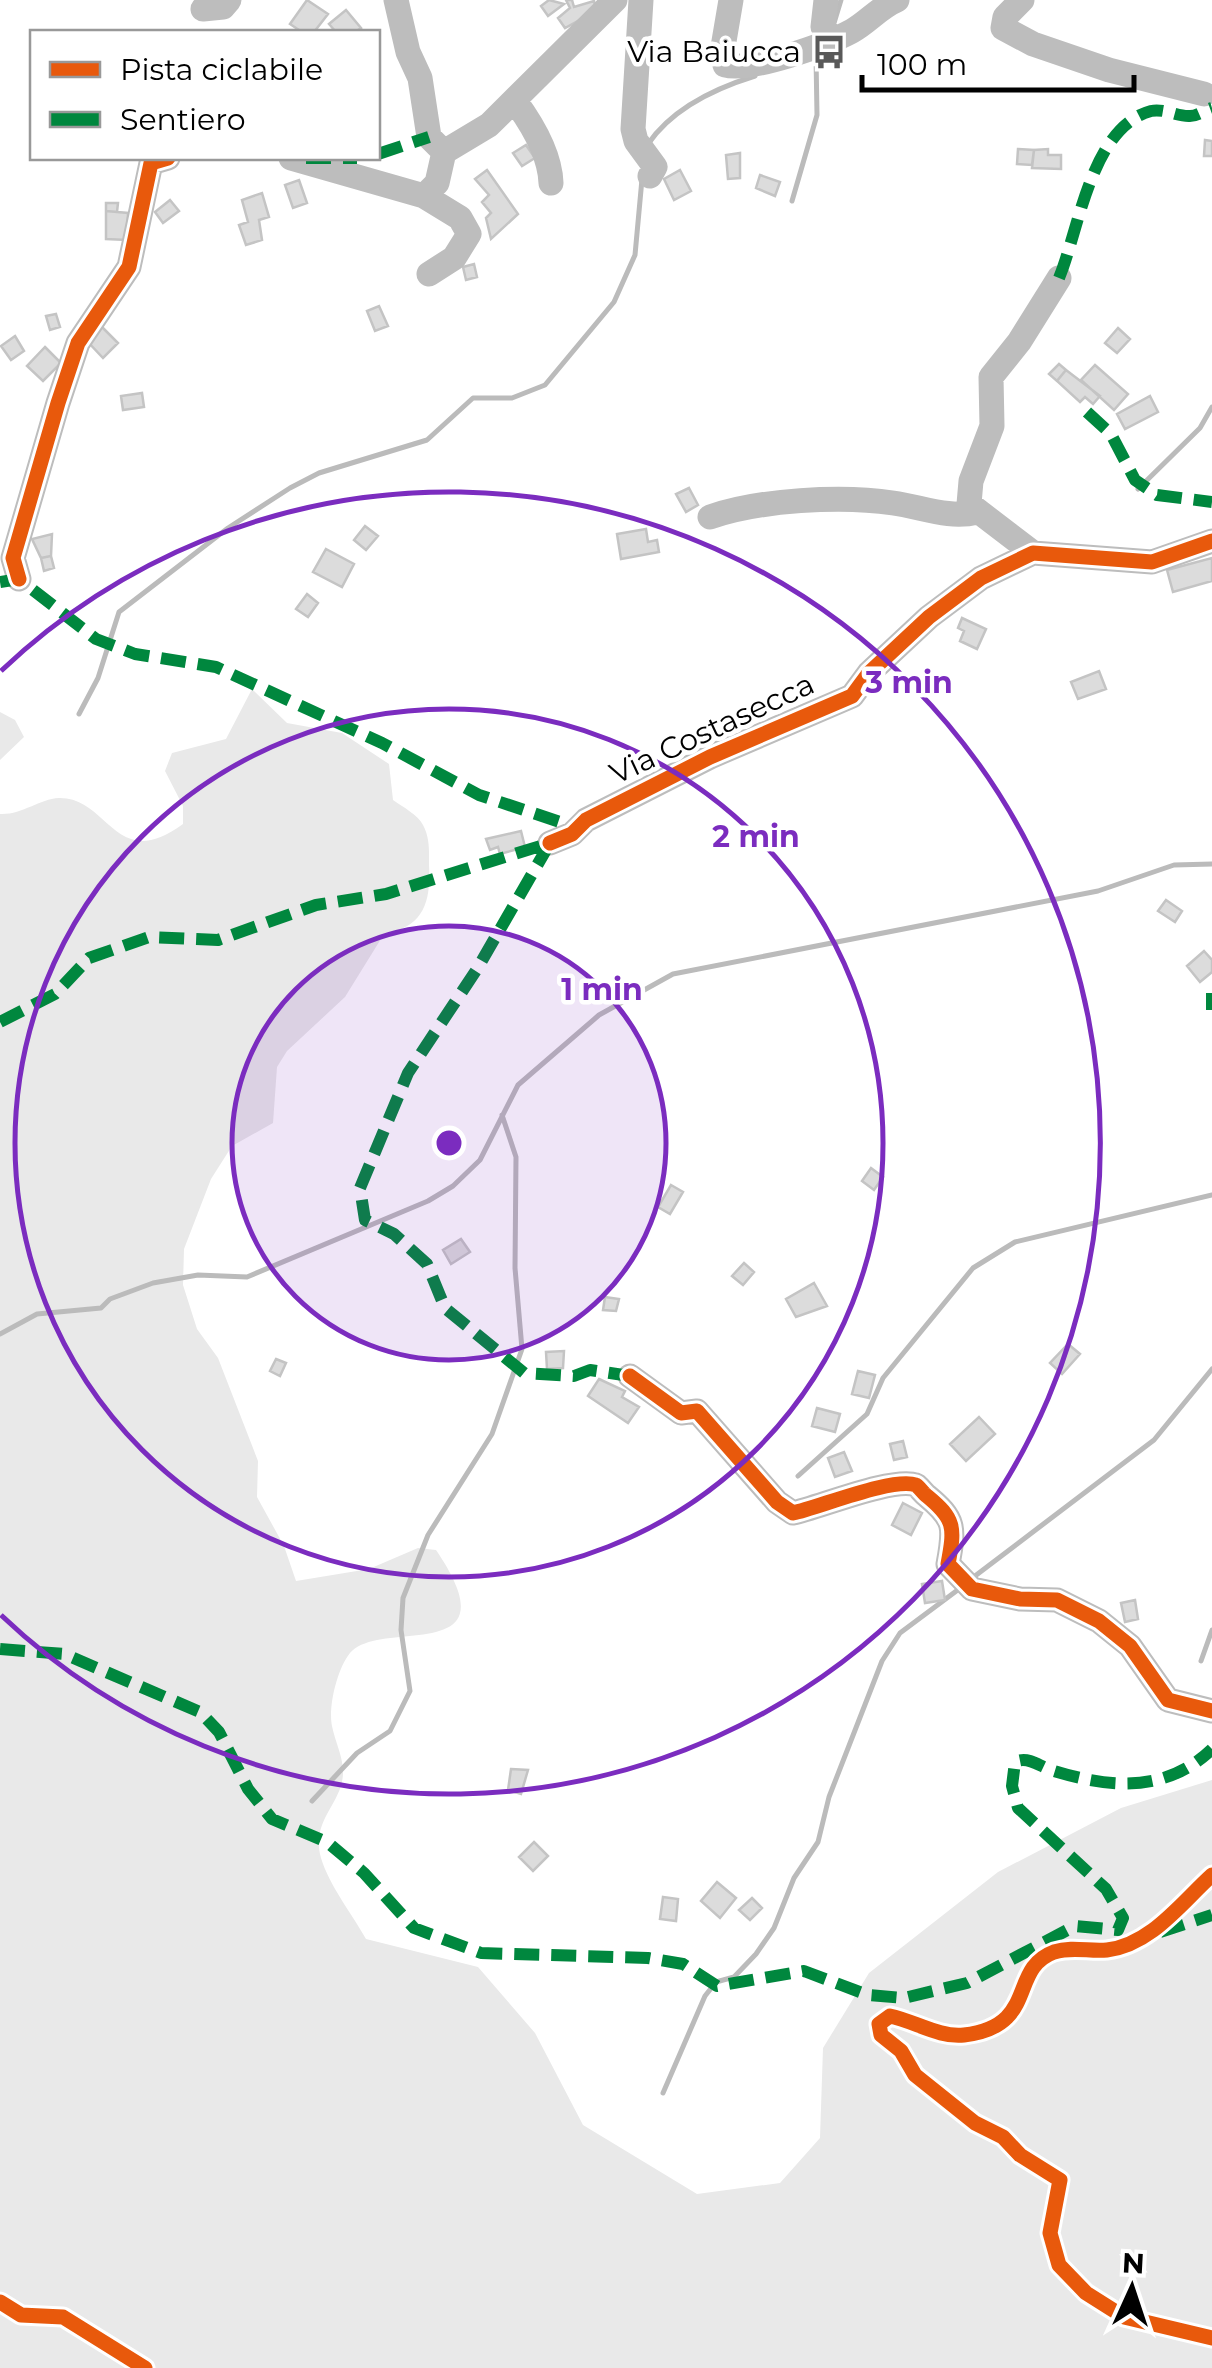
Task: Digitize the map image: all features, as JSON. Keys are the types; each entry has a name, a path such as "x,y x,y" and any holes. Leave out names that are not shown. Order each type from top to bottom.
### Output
{"street":[{"path":"204,9 223,8 229,0"},
{"path":"396,0 436,144 437,183 424,196"},
{"path":"436,144 488,125 615,0"},
{"path":"640,0 633,128 636,141 654,167 650,176"},
{"path":"732,0 722,52 726,64 736,68 796,55 850,32 897,0"},
{"path":"826,0 823,27 832,37"},
{"path":"1022,0 1004,17 1003,28 1033,44 1109,70 1204,94"},
{"path":"1060,72 1109,70"},
{"path":"515,101 545,155 551,182"},
{"path":"19,579 13,558 20,526 78,343 129,267 152,163 162,160"},
{"path":"298,160 424,196 460,218 469,234 464,248 429,274"},
{"path":"1059,278 1020,342 991,377 992,426 968,491 969,504 1033,553 1152,562 1212,541"},
{"path":"710,518 742,506 789,501 891,502 947,513 977,512"},
{"name":"Via Costasecca","path":"550,844 572,834 586,820 710,757 852,696 869,673 929,618 981,578 1033,553"},
{"path":"630,1376 682,1413 696,1411 777,1502 793,1513 836,1503 874,1486 916,1485 943,1505 952,1524 948,1564 972,1589 1057,1600 1098,1621 1130,1646 1168,1700 1212,1711"}],"shaded area":[{"path":"252,689 287,723 342,733 389,764 393,800 421,821 429,845 428,890 422,911 408,925 384,934 345,997 287,1051 277,1067 273,1123 232,1146 211,1179 184,1249 183,1285 197,1329 218,1358 258,1461 257,1497 284,1546 296,1581 369,1569 418,1548 436,1550 457,1587 461,1611 452,1625 434,1632 366,1643 350,1653 341,1668 331,1718 343,1766 342,1782 323,1822 319,1844 335,1889 366,1939 478,1967 535,2033 583,2125 697,2194 780,2183 820,2138 823,2048 869,1973 998,1872 1121,1808 1212,1780 1212,2368 0,2368 0,814 59,798 90,809 127,837 142,841 160,837 183,824 183,806 165,771 172,753 226,739"},
{"path":"0,712 15,720 24,737 0,760"}],"building":[{"path":"307,0 328,14 316,30 299,30 290,24"},
{"path":"549,0 564,4 548,16 541,6"},
{"path":"566,0 572,0 574,7 594,1 596,11 565,28 558,18 570,8"},
{"path":"346,10 361,28 334,30 329,24"},
{"path":"1205,140 1212,141 1212,156 1204,156"},
{"path":"526,145 535,158 522,166 513,153"},
{"path":"1018,149 1034,150 1032,165 1017,164"},
{"path":"1048,149 1048,155 1061,155 1061,169 1032,168 1034,150"},
{"path":"740,153 740,178 728,179 726,155"},
{"path":"487,170 518,214 491,239 486,218 491,213 482,202 489,195 475,179"},
{"path":"680,170 691,191 674,200 664,179"},
{"path":"760,175 780,182 775,196 756,188"},
{"path":"299,180 307,203 293,208 285,185"},
{"path":"262,193 269,217 259,220 262,240 246,245 239,225 248,222 242,200"},
{"path":"170,200 179,211 163,223 155,212"},
{"path":"106,203 118,203 117,212 106,211"},
{"path":"106,211 128,213 127,240 106,239"},
{"path":"474,264 477,277 466,280 463,267"},
{"path":"379,306 388,326 375,331 367,311"},
{"path":"56,314 60,327 50,330 46,316"},
{"path":"102,327 118,343 103,358 88,342"},
{"path":"1118,328 1130,339 1117,353 1105,343"},
{"path":"15,336 24,351 11,360 1,346"},
{"path":"45,347 61,363 43,381 27,366"},
{"path":"1059,364 1066,370 1057,381 1049,374"},
{"path":"1095,365 1128,394 1114,410 1081,380"},
{"path":"1066,370 1100,396 1093,404 1085,397 1080,402 1057,381"},
{"path":"142,393 144,407 123,410 121,396"},
{"path":"1150,396 1158,412 1125,429 1117,414"},
{"path":"689,488 698,505 686,512 676,494"},
{"path":"365,526 378,536 366,550 354,540"},
{"path":"646,529 648,542 657,540 659,552 621,559 617,534"},
{"path":"52,534 51,556 41,558 32,539"},
{"path":"326,549 354,564 342,587 313,572"},
{"path":"51,556 54,568 44,571 41,558"},
{"path":"1212,558 1212,581 1173,592 1167,570"},
{"path":"307,594 318,603 308,617 296,609"},
{"path":"962,618 986,629 977,649 960,641 964,631 958,628"},
{"path":"1099,671 1106,689 1078,699 1071,682"},
{"path":"521,831 525,847 500,854 498,847 490,850 486,839"},
{"path":"1166,900 1182,911 1175,922 1158,911"},
{"path":"1204,951 1212,960 1212,972 1200,982 1187,966"},
{"path":"871,1168 883,1177 874,1190 862,1181"},
{"path":"671,1185 683,1192 670,1214 658,1207"},
{"path":"461,1239 470,1252 451,1264 443,1250"},
{"path":"744,1263 754,1272 743,1285 732,1276"},
{"path":"814,1283 827,1306 796,1317 786,1299"},
{"path":"605,1297 619,1299 616,1311 603,1310"},
{"path":"1068,1344 1080,1354 1062,1374 1050,1363"},
{"path":"564,1351 563,1368 547,1369 546,1352"},
{"path":"276,1359 286,1363 280,1376 270,1371"},
{"path":"858,1371 875,1375 869,1398 852,1394"},
{"path":"599,1379 625,1391 622,1397 639,1407 628,1423 588,1396"},
{"path":"817,1408 840,1414 835,1432 812,1426"},
{"path":"979,1417 995,1434 966,1461 950,1444"},
{"path":"903,1441 907,1457 894,1460 890,1444"},
{"path":"844,1452 852,1471 835,1477 828,1458"},
{"path":"903,1503 922,1513 911,1535 892,1525"},
{"path":"942,1581 945,1600 925,1603 922,1584"},
{"path":"1135,1600 1138,1619 1125,1622 1121,1603"},
{"path":"511,1769 528,1770 521,1794 508,1790"},
{"path":"534,1842 548,1856 533,1871 519,1857"},
{"path":"717,1882 736,1898 720,1918 701,1901"},
{"path":"663,1897 678,1899 676,1921 660,1919"},
{"path":"752,1898 762,1908 750,1920 739,1910"}],"waterway":[{"path":"834,23 841,0"},
{"path":"792,201 817,115 816,57"},
{"path":"648,144 669,120 696,101 755,76"},
{"path":"79,714 98,678 119,612 228,528 319,473 427,440 473,398 512,398 545,385 614,302 635,255 642,179"},
{"path":"1138,489 1200,428 1212,407"},
{"path":"0,1334 37,1314 101,1308 110,1299 153,1283 198,1275 247,1277 428,1201 453,1186 480,1160 518,1085 599,1015 673,974 1098,891 1174,865 1212,864"},
{"path":"312,1801 357,1753 390,1731 410,1691 401,1630 403,1598 428,1535 492,1434 522,1349 515,1268 516,1157 502,1115"},
{"path":"798,1476 867,1414 883,1378 973,1268 1015,1242 1212,1195"},
{"path":"971,1579 1154,1440 1212,1369"},
{"path":"663,2093 705,1996 716,1982 734,1977 756,1954 774,1928 794,1878 818,1842 829,1797 882,1661 900,1633 959,1589"},
{"path":"1201,1661 1212,1630"}],"marked path":[{"path":"1059,278 1090,182 1114,137 1131,121 1151,111 1190,116 1212,108"},
{"path":"380,153 429,137"},
{"path":"1087,412 1111,434 1135,480 1157,495 1212,502"},
{"path":"0,582 19,579 96,639 135,654 216,667 382,743 479,795 566,824 572,834"},
{"path":"550,843 477,969 408,1073 360,1188 365,1220 394,1234 427,1264 445,1308 524,1373 574,1376 590,1370 630,1376"},
{"path":"0,1022 55,994 89,958 149,937 218,940 316,905 386,894 550,843"},
{"path":"1212,993 1212,1010"},
{"path":"0,1649 64,1654 200,1712 219,1732 248,1789 272,1819 327,1842 364,1873 414,1928 481,1953 648,1958 683,1964 717,1986 804,1971 868,1995 904,1998 967,1983 1075,1926 1118,1930 1123,1918 1106,1889 1018,1808 1012,1786 1015,1762 1028,1761 1094,1781 1135,1783 1175,1774 1212,1749"},
{"path":"1160,1932 1212,1915"}],"cycle path":[{"path":"19,579 13,558 78,343 129,267 151,163 161,160"},
{"path":"550,843 572,834 586,820 710,757 852,696 869,673 929,617 981,578 1033,553 1152,562 1212,541"},
{"path":"630,1376 681,1413 697,1411 777,1502 793,1513 891,1485 916,1485 948,1518 952,1532 948,1564 972,1589 1020,1599 1057,1600 1099,1621 1130,1646 1168,1700 1212,1711"},
{"path":"1212,1875 1165,1921 1138,1940 1107,1950 1061,1950 1040,1960 1013,2009 988,2030 946,2034 890,2016 879,2024 881,2035 901,2051 915,2075 975,2123 1003,2137 1020,2155 1060,2180 1050,2233 1059,2265 1086,2293 1124,2317 1212,2338"},
{"path":"0,2302 21,2315 63,2317 145,2368"}],"place":[{"name":"Via Baiucca","path":"829,52"}]}
